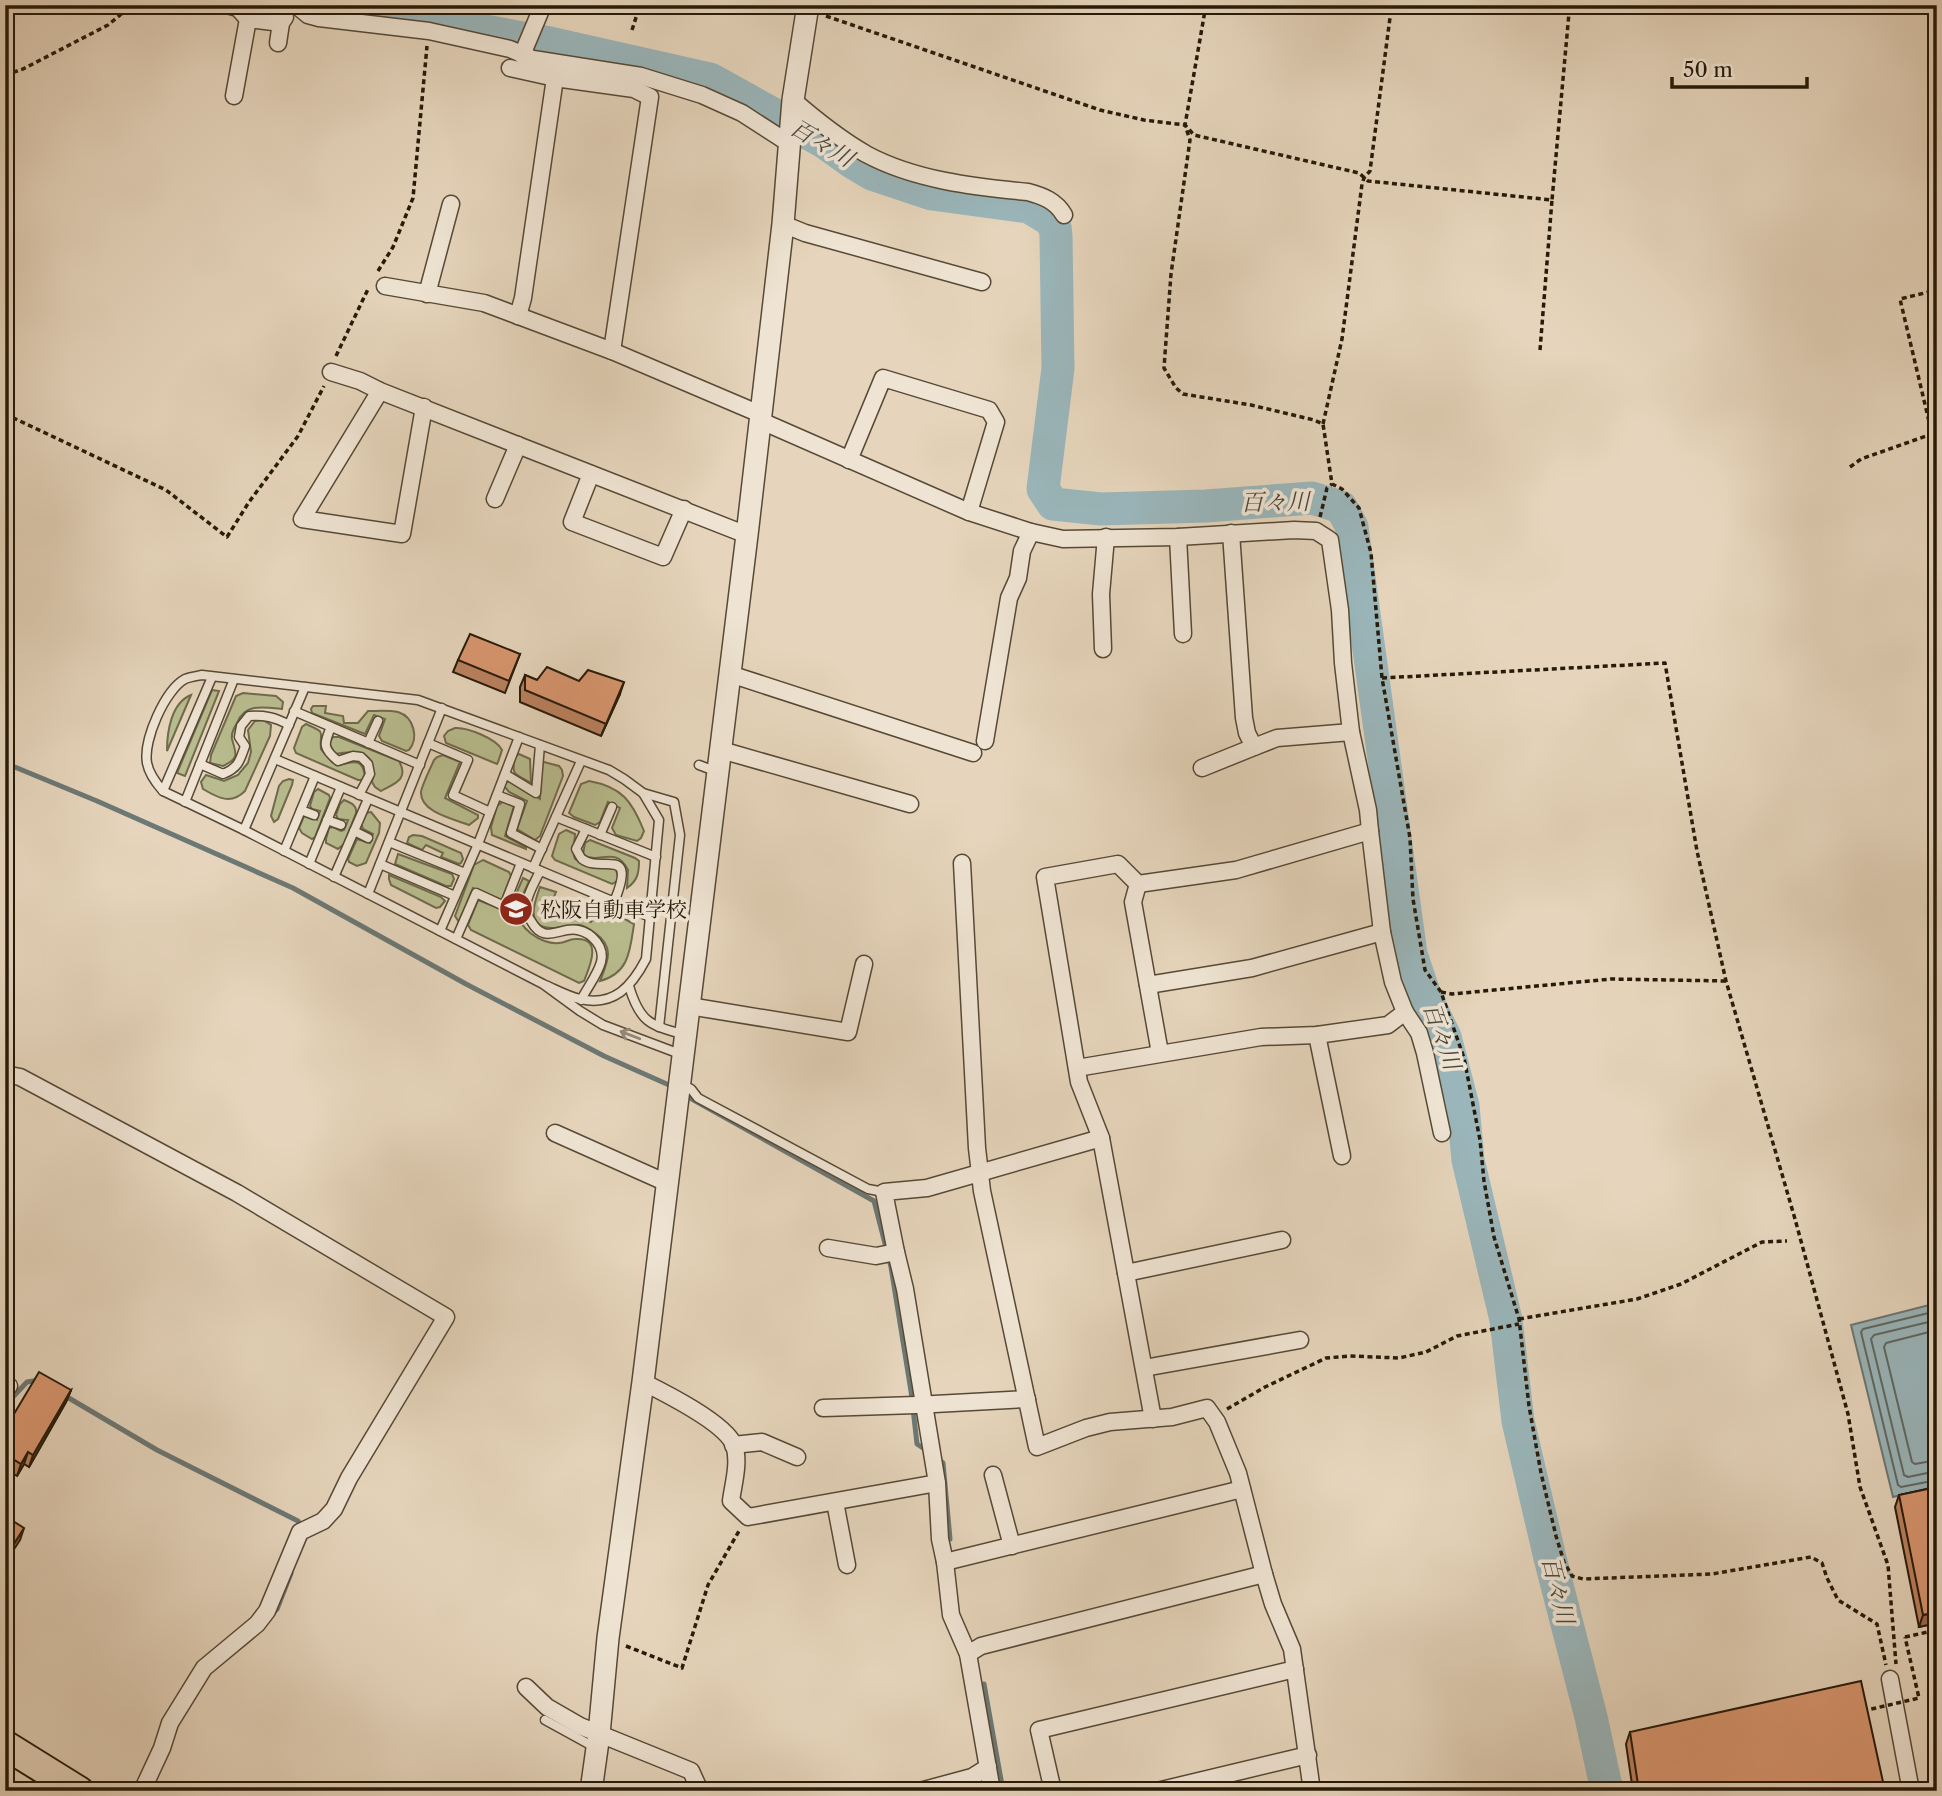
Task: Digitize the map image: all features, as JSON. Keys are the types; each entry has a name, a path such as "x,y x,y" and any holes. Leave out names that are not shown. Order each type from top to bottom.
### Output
{"highway":[{"path":"5,1745 79,1791"}],"street":[{"path":"227,5 238,8 248,19 281,23"},
{"path":"278,43 281,23 290,5"},
{"path":"296,5 308,15 320,18 429,31 523,52 546,61 641,76 702,95 743,113 790,141"},
{"path":"523,52 543,5"},
{"path":"591,1791 689,1006 708,768 720,750 730,674 783,224 793,100 807,9"},
{"path":"234,96 248,19"},
{"path":"510,68 555,78 634,89 650,97"},
{"path":"517,316 523,298 555,78"},
{"path":"612,351 654,80"},
{"path":"793,100 843,139 886,163 920,175 1038,194 1059,206 1064,215"},
{"path":"427,294 451,204"},
{"path":"783,224 805,233 982,282"},
{"path":"377,282 427,294 484,303 612,351 969,512 1031,532 1063,539 1178,537 1294,530 1316,531 1330,540 1340,610 1351,732 1368,810 1382,932 1393,982 1405,1013 1419,1033 1425,1053 1442,1133"},
{"path":"331,372 360,381 747,535"},
{"path":"849,460 883,378 989,410 996,422 969,512"},
{"path":"380,391 302,519 402,534 424,407"},
{"path":"495,499 518,444"},
{"path":"592,474 572,522 663,556 684,509"},
{"path":"985,741 1009,598 1018,578 1022,551 1031,532"},
{"path":"1231,533 1244,718 1254,747"},
{"path":"1103,649 1101,594 1106,537"},
{"path":"1178,537 1183,634"},
{"path":"730,674 973,753"},
{"path":"1202,768 1277,738 1351,732"},
{"path":"720,750 910,804"},
{"path":"1138,884 1236,870 1370,831"},
{"path":"962,863 976,1135 982,1191 1037,1447 1086,1427 1110,1422 1172,1417 1207,1408 1217,1422 1238,1473 1273,1604 1292,1649 1312,1791"},
{"path":"1138,884 1118,864 1045,877 1079,1082 1101,1138 1153,1419"},
{"path":"1138,884 1133,902 1160,1053"},
{"path":"1148,985 1252,968 1382,932"},
{"path":"689,1006 848,1032 864,964"},
{"path":"1077,1068 1261,1037 1317,1035 1388,1025 1405,1013"},
{"path":"1317,1035 1342,1156"},
{"path":"5,1074 20,1077 237,1193 446,1317 349,1478 334,1509 323,1521 308,1528 267,1611 257,1624 204,1668 170,1723 162,1748 142,1791"},
{"path":"555,1133 667,1183"},
{"path":"992,1791 968,1654 951,1615 940,1539 937,1483 929,1444 915,1405 905,1289 889,1254 884,1192 927,1188 1101,1138"},
{"path":"1126,1273 1283,1240"},
{"path":"828,1248 889,1254"},
{"path":"1144,1367 1300,1339"},
{"path":"643,1382 678,1399 717,1426 733,1445 736,1464 731,1501 748,1517 937,1483"},
{"path":"823,1408 1027,1399"},
{"path":"733,1445 762,1441 797,1457"},
{"path":"993,1475 1012,1546"},
{"path":"945,1562 1242,1489"},
{"path":"835,1502 848,1565"},
{"path":"968,1654 981,1646 1264,1574"},
{"path":"1054,1791 1039,1730 1295,1669"},
{"path":"1890,1679 1910,1791"},
{"path":"526,1687 547,1707 580,1726 597,1741 691,1771 700,1791"},
{"path":"1157,1791 1308,1755"},
{"path":"920,1791 972,1777 988,1767"}],"lane":[{"path":"643,793 659,820 646,959 629,986 620,994 581,1000 543,984 163,791 154,781 147,763 147,744 164,702 172,690 186,678 202,675 418,699 609,771 643,793 674,802 680,835 659,1027"},
{"path":"163,791 212,677"},
{"path":"185,802 234,679"},
{"path":"244,830 304,687"},
{"path":"368,894 442,708"},
{"path":"295,711 420,765"},
{"path":"200,764 223,774 233,770 241,760 245,746 239,737 241,726 249,716 276,718 289,725"},
{"path":"368,743 378,722"},
{"path":"331,727 325,741 326,749 332,756 338,761 354,756 361,757 368,764 370,774 359,795"},
{"path":"440,931 478,844 519,737"},
{"path":"428,743 468,760 453,795 490,812"},
{"path":"505,774 536,793 540,745"},
{"path":"275,759 650,916"},
{"path":"581,761 542,849 526,907 528,918 536,929 545,934 577,929 597,941 602,960 581,1000"},
{"path":"284,851 315,776"},
{"path":"309,864 341,787"},
{"path":"497,795 520,804 511,833 542,849"},
{"path":"334,877 368,799"},
{"path":"600,835 612,807"},
{"path":"301,810 314,815"},
{"path":"556,817 656,857"},
{"path":"327,820 341,825"},
{"path":"586,829 576,849 581,858 589,863 613,863 619,867 622,883 614,902"},
{"path":"354,831 368,838"},
{"path":"389,842 465,873"},
{"path":"456,939 476,893 504,905 521,863"},
{"path":"380,864 455,896"},
{"path":"543,984 603,1025 684,1045"},
{"path":"629,986 635,1007 654,1026 684,1045"},
{"path":"680,1082 698,1098 868,1189 884,1192"},
{"path":"545,1720 597,1741"}],"path":[{"path":"5,75 23,69 108,25 132,5"},
{"path":"632,30 640,5"},
{"path":"1206,5 1185,125 1190,140 1171,274 1164,368 1182,394 1251,405 1323,424"},
{"path":"807,9 1100,110 1144,120 1185,125 1194,135 1359,173 1368,181 1552,201"},
{"path":"1332,484 1323,424 1342,339 1364,178 1370,171 1391,10"},
{"path":"1540,350 1569,13"},
{"path":"5,414 166,490 227,537 249,502 298,436 331,372 347,331 377,282 413,198 429,31"},
{"path":"1850,467 1861,459 1932,434 1900,299 1937,290"},
{"path":"1318,525 1327,488 1332,484"},
{"path":"1332,484 1342,489 1359,508 1371,553 1382,678 1410,838 1413,899 1424,970 1441,992 1465,1058 1494,1237 1519,1322 1529,1406 1541,1473 1564,1562 1572,1576 1583,1578 1712,1574 1811,1557 1822,1563 1826,1578 1838,1600 1877,1624 1890,1679"},
{"path":"1382,678 1665,663 1696,851 1726,981 1848,1414 1860,1487 1888,1565 1896,1664 1890,1679"},
{"path":"1441,992 1452,994 1611,979 1726,981"},
{"path":"1213,1417 1265,1387 1326,1358 1399,1358 1426,1352 1457,1336 1637,1299 1681,1284 1762,1242 1787,1241"},
{"path":"608,1638 682,1668 708,1584 748,1517"},
{"path":"1861,1711 1919,1698 1905,1637 1937,1630"}],"green space":[{"path":"212,690 219,691 185,776 177,773"},
{"path":"243,693 276,696 283,702 282,709 256,708 245,712 232,733 235,752 232,761 223,766 210,763 236,696"},
{"path":"191,695 167,751 169,727 175,711 184,699"},
{"path":"313,706 326,706 325,713 343,716 344,723 358,723 368,711 398,712 411,723 414,740 406,751 382,741 379,736 385,719 374,715 365,734 312,713"},
{"path":"263,720 271,725 270,736 245,791 235,798 224,799 203,789 201,782 206,775 224,781 238,775 248,763 251,752 248,730 255,721"},
{"path":"306,724 320,731 321,749 332,762 338,765 359,763 364,770 365,776 362,780 296,753 294,748 302,727"},
{"path":"455,728 481,734 499,746 502,750 497,764 446,743 444,736"},
{"path":"333,737 399,761 403,773 401,777 381,791 372,782 373,772 369,759 359,753 335,754 329,743"},
{"path":"519,754 530,759 531,783 514,771 515,757"},
{"path":"443,755 460,762 445,798 478,815 469,825 439,814 422,799 421,792 434,760"},
{"path":"541,763 559,766 563,776 540,836 535,840 517,829 527,801 509,792 504,786 511,781 540,799"},
{"path":"289,779 293,780 292,785 278,819 274,822 271,816 279,786"},
{"path":"589,781 610,787 624,797 635,811 644,831 641,838 637,841 616,835 612,828 620,808 608,802 600,822 595,825 569,813 581,784"},
{"path":"318,789 330,798 312,839 299,828 304,816 317,820 320,811 310,806 314,792"},
{"path":"344,800 354,806 356,813 344,844 338,849 326,843 326,839 329,828 344,830 348,820 338,819 336,815"},
{"path":"504,801 514,806 505,836 526,849 492,835 491,827 497,806"},
{"path":"371,812 380,823 379,833 366,863 357,866 348,859 357,839 370,843 373,834 363,829 361,823 366,813"},
{"path":"566,830 575,834 575,859 593,868 610,866 616,870 617,881 612,884 555,860 552,856 559,834"},
{"path":"413,835 422,836 461,853 461,863 441,857 443,853 426,845 422,850 407,843"},
{"path":"590,840 639,861 639,870 633,883 627,888 628,870 618,858 595,858 583,854 585,843"},
{"path":"398,854 452,874 454,879 451,886 395,864"},
{"path":"483,860 509,872 511,876 502,900 473,888 459,922 455,916 474,865"},
{"path":"389,875 445,901 436,908 391,885"},
{"path":"523,878 529,881 518,907 518,914 525,928 537,938 552,943 575,939 584,940 592,947 584,981 579,983 471,930 468,925 478,900 508,912"},
{"path":"540,887 556,892 552,902 579,908 576,917 591,922 596,916 603,920 614,913 634,924 629,952 617,973 600,981 607,961 607,949 601,938 590,929 580,925 553,928 538,924 534,907"}],"water":[{"path":"1937,1303 1937,1486 1893,1497 1851,1325"}],"building":[{"path":"470,634 520,654 509,681 458,660"},
{"path":"547,667 579,681 588,670 624,682 606,724 525,690 525,675 537,680"},
{"path":"39,1372 71,1390 33,1455 28,1452 21,1464 5,1454 5,1429"},
{"path":"1937,1487 1937,1612 1923,1615 1899,1495"},
{"path":"5,1516 24,1528 5,1558"},
{"path":"1861,1681 1885,1791 1639,1791 1630,1732"}],"waterway":[{"name":"百々川","path":"346,5 550,43 710,79 824,142 872,174 932,194 1029,207 1049,219 1055,227 1056,236 1058,368 1043,489 1053,504 1101,509 1206,506 1312,498 1341,507 1352,527 1411,954 1425,996 1445,1037 1463,1106 1468,1160 1506,1320 1518,1421 1607,1791"},
{"path":"5,763 293,888 466,984 604,1056 669,1085"},
{"path":"690,1098 874,1201 891,1267 917,1444 929,1452"},
{"path":"5,1398 10,1400 27,1382 39,1380"},
{"path":"62,1394 157,1450 298,1521 303,1529"},
{"path":"937,1458 943,1463 950,1539"},
{"path":"272,1614 277,1609 291,1573"},
{"path":"984,1684 1003,1791"}],"place":[{"name":"松阪自動車学校","path":"516,909"}]}
